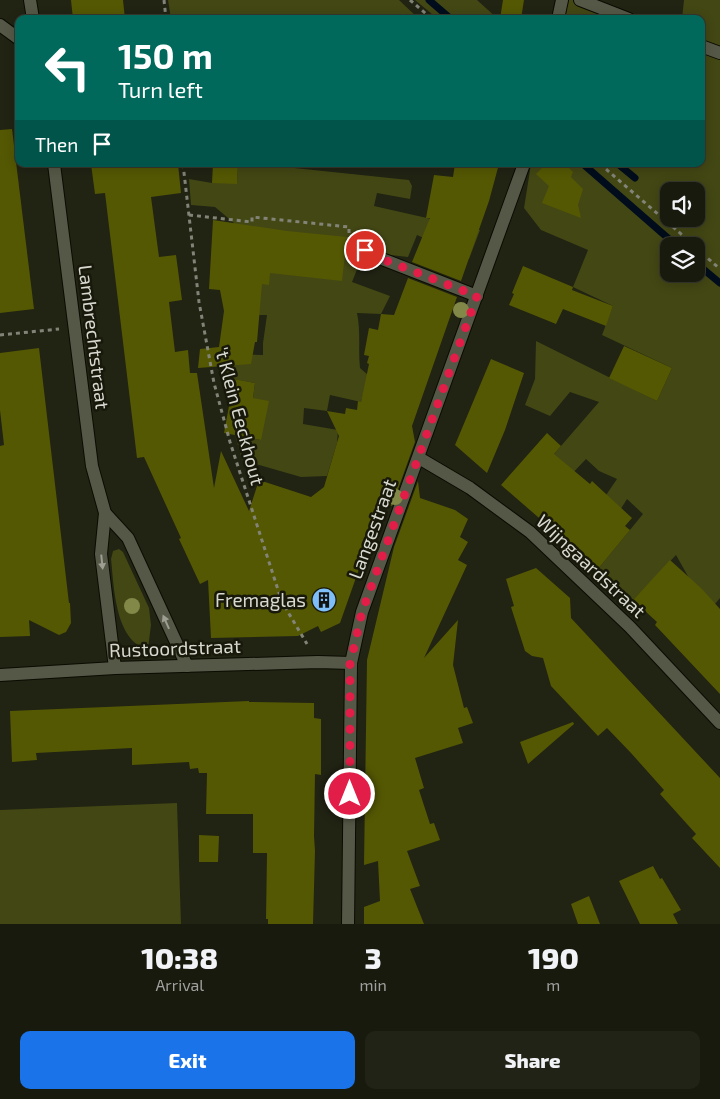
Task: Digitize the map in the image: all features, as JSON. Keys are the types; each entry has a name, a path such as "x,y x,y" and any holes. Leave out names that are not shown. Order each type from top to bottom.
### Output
{"street":[{"path":"30,0 32,15"},
{"path":"559,15 562,0"},
{"path":"580,0 619,15"},
{"path":"0,25 15,36"},
{"path":"705,47 720,53"},
{"name":"Lambrechtstraat","path":"54,167 92,466 105,514 101,554 115,668"},
{"name":"Langestraat","path":"348,924 350,664 362,612 523,167"},
{"path":"364,252 477,296"},
{"name":"Wijngaardstraat","path":"419,458 470,488 530,532 630,627 720,723"},
{"name":"Lambrechtstraat","path":"105,514 128,538 187,666"},
{"name":"Rustoordstraat","path":"0,675 115,668 318,662 350,664"}],"path":[{"path":"164,0 166,15"},
{"path":"410,0 427,15"},
{"name":"'t Klein Eeckhout","path":"183,167 204,334 214,383 230,442 282,602 318,662"},
{"path":"603,167 684,237"},
{"path":"189,215 252,222 252,217 349,227 349,244 365,250 364,252"},
{"path":"705,255 720,269"},
{"path":"0,334 74,328"}],"green space":[{"path":"168,0 399,0 415,15 170,15"},
{"path":"415,0 477,0 494,15 433,15"},
{"path":"563,0 580,0 619,15 560,15"},
{"path":"684,0 720,0 720,598 715,604 689,578 676,555 633,600 598,569 643,514 627,499 617,515 602,501 617,479 599,471 586,459 568,478 548,461 599,402 570,392 550,416 525,405 535,379 536,341 657,401 672,368 602,335 613,306 573,287 588,250 541,230 524,208 531,167 705,167 705,15 682,15"},
{"path":"238,167 285,167 409,180 412,186 410,199 377,193 374,206 480,230 469,259 417,235 408,257 364,252 352,282 390,296 381,314 357,313 360,368 368,375 361,402 330,395 327,411 304,408 303,424 338,430 337,443 327,476 301,477 242,460 235,435 261,440 253,398 255,383 222,377 218,354 263,355 267,315 259,315 229,273 234,223 215,207 191,205 189,179 212,183 237,183"},
{"path":"119,549 123,552 149,608 151,625 148,649 137,644 129,636 118,612 111,559 113,551"},
{"path":"177,803 181,924 0,924 0,810"}],"building":[{"path":"71,0 123,0 125,15 73,15"},
{"path":"503,0 524,0 522,15 501,15"},
{"path":"12,129 15,167 17,167 34,309 0,313 0,130"},
{"path":"91,167 178,167 181,193 151,197 159,257 176,255 182,300 169,302 175,352 188,350 190,373 197,373 214,488 221,451 249,511 259,480 311,497 324,487 339,436 327,411 345,414 346,408 357,410 358,401 361,402 369,364 367,363 369,356 364,355 369,328 378,330 381,314 394,315 408,278 457,297 412,426 415,442 392,506 382,504 340,623 321,632 318,626 298,636 211,638 208,580 200,584 144,457 137,458 105,193 95,194"},
{"path":"213,167 238,167 237,184 212,183"},
{"path":"455,167 498,167 489,201 461,281 412,262 430,218 426,218 434,175 453,177"},
{"path":"543,167 568,167 573,172 571,177 583,189 578,205 581,218 542,203 549,186 536,174"},
{"path":"213,220 287,231 347,237 342,281 270,273 269,285 262,284 257,342 255,342 251,364 198,368 200,349 219,347 224,311 220,290 209,289"},
{"path":"523,266 573,287 572,290 613,306 606,326 563,309 556,324 509,305"},
{"path":"624,346 672,368 657,401 609,378"},
{"path":"39,348 71,623 66,632 59,635 29,620 30,636 0,637 0,446 4,445 0,410 0,353"},
{"path":"491,359 524,373 505,430 487,473 455,445"},
{"path":"234,379 255,383 253,398 269,401 261,440 224,433"},
{"path":"547,433 561,446 554,454 590,484 592,481 632,518 625,526 630,530 598,569 501,485"},
{"path":"418,481 420,498 455,510 468,519 460,537 468,542 458,560 467,565 424,658 458,620 453,665 464,708 467,707 473,723 458,728 463,743 415,758 424,788 419,790 430,824 434,823 440,840 407,851 420,886 410,889 424,924 364,924 364,907 380,901 378,861 364,865 367,660 394,547"},
{"path":"670,560 702,589 720,609 720,694 655,625 657,622 633,600"},
{"path":"536,568 570,598 571,618 720,778 720,868 692,838 696,834 660,794 664,790 631,753 607,728 598,736 551,686 543,658 532,656 525,651 511,607 514,606 506,579"},
{"path":"249,701 314,703 314,718 321,719 321,775 315,774 313,924 268,924 268,919 266,919 267,853 253,853 253,814 206,814 207,773 199,773 198,768 190,769 189,762 132,765 132,748 36,753 37,760 12,762 10,711"},
{"path":"573,722 574,724 528,764 520,742"},
{"path":"199,835 219,836 218,862 199,862"},
{"path":"653,866 681,910 673,914 678,924 640,924 619,881"},
{"path":"589,896 600,924 578,924 571,904"}],"waterway":[{"path":"429,0 446,15"},
{"path":"586,167 667,237"},
{"path":"622,167 635,178"},
{"path":"705,270 720,283"}],"place":[{"name":"Fremaglas","path":"324,600"}],"route":[{"path":"350,794 350,664 362,612 477,296 364,252 365,250"}]}
